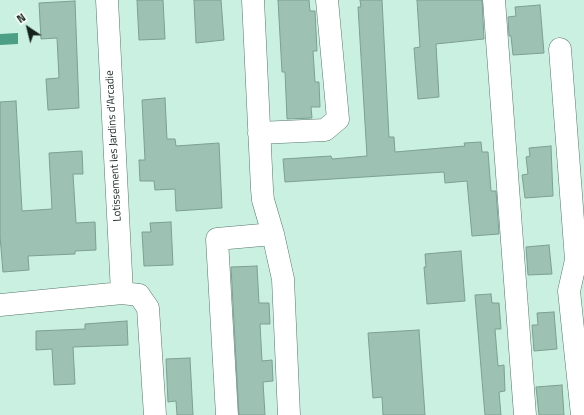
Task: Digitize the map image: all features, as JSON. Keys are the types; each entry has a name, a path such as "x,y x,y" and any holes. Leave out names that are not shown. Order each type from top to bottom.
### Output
{"street":[{"name":"Lotissement les Jardins d'Arcadie","path":"106,0 122,293"},
{"path":"253,0 263,200 273,234 283,279 289,415"},
{"path":"259,134 325,130 338,119 328,0"},
{"path":"494,0 525,415"},
{"path":"560,49 576,260 569,291 582,415"},
{"path":"227,415 217,239 273,234"},
{"path":"0,305 122,293 139,295 148,308 155,415"}],"shaded area":[{"path":"18,33 18,44 0,45 0,34"}],"building":[{"path":"137,0 163,0 165,39 139,40"},
{"path":"194,0 221,0 224,40 196,43"},
{"path":"278,0 309,0 310,11 315,11 317,51 313,51 315,82 319,82 320,107 311,107 312,118 287,119 285,72 282,72"},
{"path":"360,0 382,0 389,137 394,137 395,152 465,146 464,143 481,142 482,152 488,152 491,191 496,191 499,234 472,236 467,181 445,183 444,172 285,182 283,159 331,156 332,159 367,156 358,7 361,7"},
{"path":"417,0 482,0 484,39 436,44 439,97 418,99 414,48 420,47"},
{"path":"75,1 79,108 48,110 46,79 59,78 57,38 41,39 39,3"},
{"path":"540,5 544,53 513,55 511,36 509,36 508,17 516,16 515,7"},
{"path":"165,98 167,139 175,139 176,146 219,143 222,208 176,211 175,189 155,190 154,181 140,181 139,160 145,160 142,100"},
{"path":"16,101 22,211 52,209 49,153 82,151 83,174 73,174 76,223 95,222 96,250 75,251 75,254 28,256 29,270 3,272 0,236 0,102"},
{"path":"551,146 553,196 525,198 522,175 528,174 526,157 530,156 529,148"},
{"path":"171,222 173,265 144,266 142,232 151,232 150,223"},
{"path":"549,245 552,274 528,275 526,247"},
{"path":"461,251 465,301 427,304 424,267 426,267 425,254"},
{"path":"257,266 259,303 269,303 270,324 260,324 262,361 272,360 273,381 263,382 265,415 239,415 231,267"},
{"path":"491,294 492,303 499,303 501,329 495,329 498,366 504,365 505,391 499,392 501,415 485,415 483,392 475,295"},
{"path":"554,312 557,349 534,351 532,325 538,325 537,313"},
{"path":"127,321 128,345 73,347 75,384 54,385 52,349 36,350 36,331 85,329 85,324"},
{"path":"419,330 425,415 383,415 382,397 373,398 368,333"},
{"path":"190,358 193,415 177,415 176,401 168,402 166,359"},
{"path":"562,385 564,415 539,415 536,387"}]}
